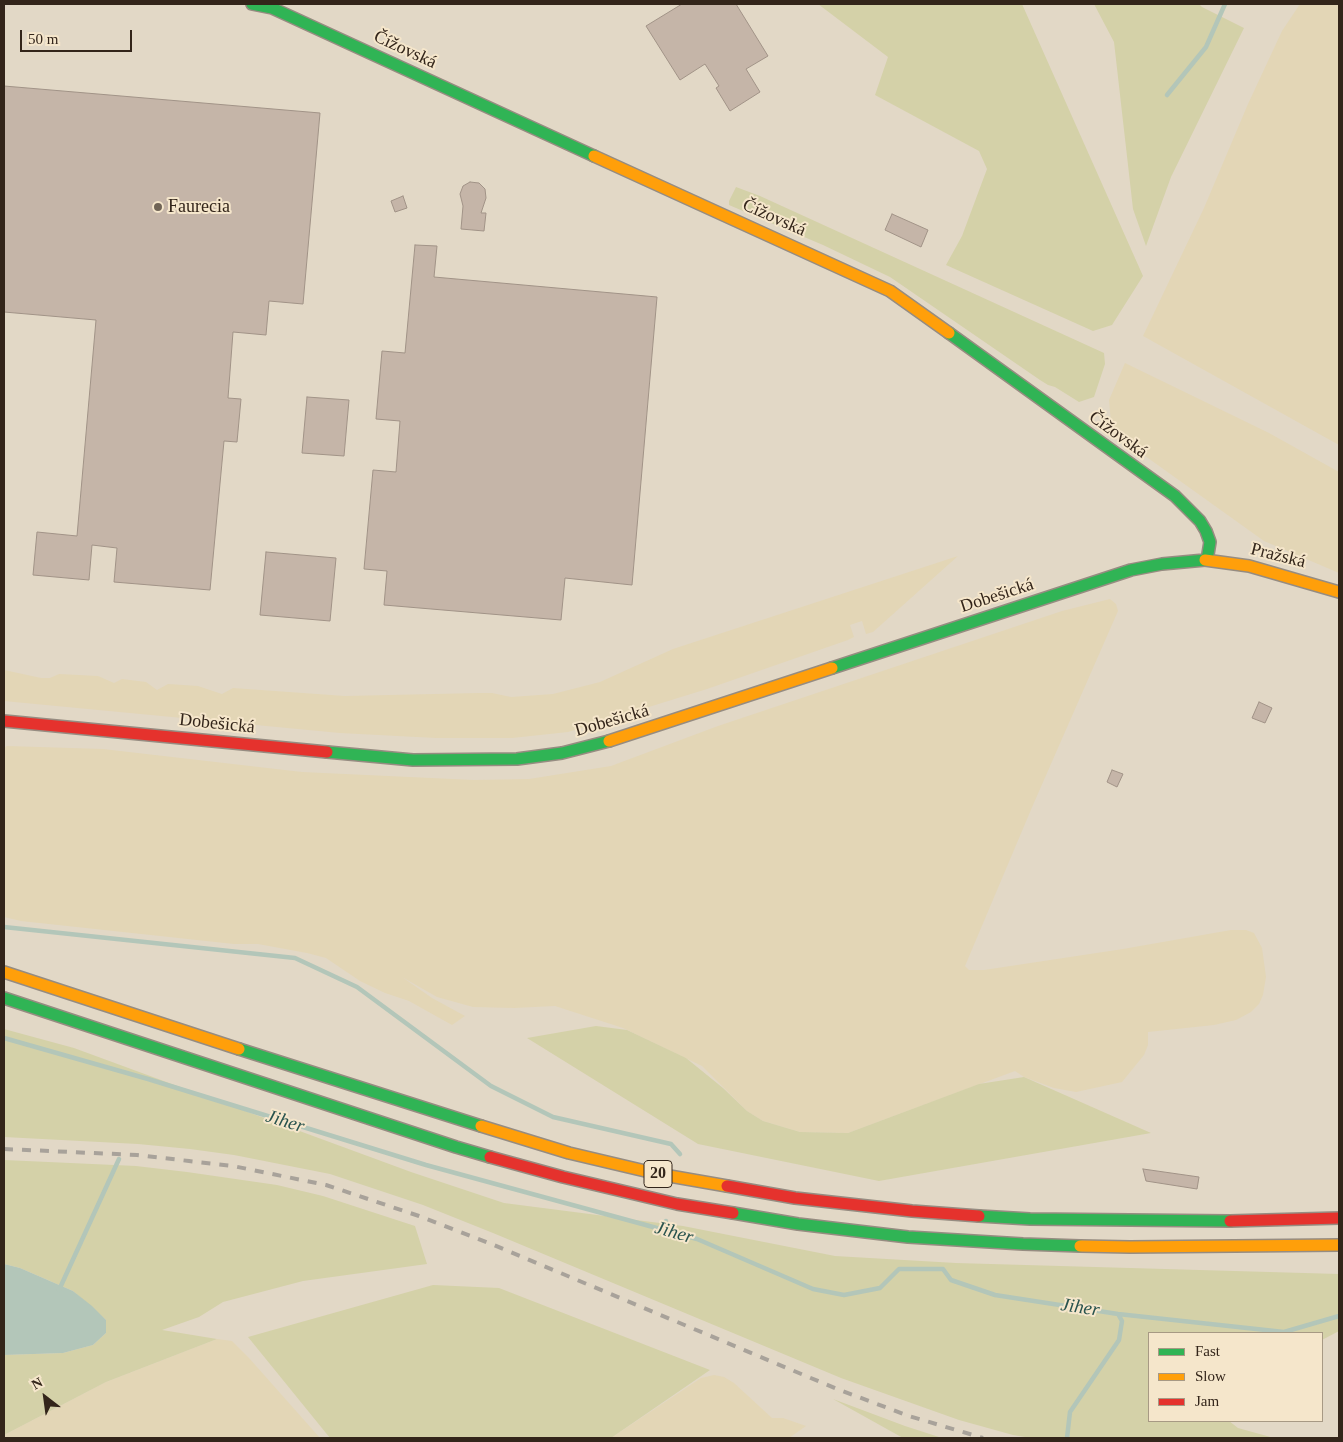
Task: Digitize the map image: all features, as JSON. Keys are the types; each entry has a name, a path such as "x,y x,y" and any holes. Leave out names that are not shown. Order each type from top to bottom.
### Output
{"main road":[{"name":"Čížovská","path":"252,4 272,8 890,291 1175,496 1200,521 1206,531 1210,542 1207,560"},
{"name":"Pražská","path":"1207,560 1249,566 1339,592"},
{"name":"Dobešická","path":"4,721 413,760 517,759 562,753 610,741 1131,570 1162,564 1207,560"},
{"name":"20","path":"4,972 365,1090 569,1153 658,1174 795,1198 912,1211 1020,1218 1230,1221 1339,1218"},
{"name":"20","path":"4,998 456,1147 563,1178 677,1204 798,1224 908,1236 1023,1244 1130,1247 1339,1245"}],"shaded area":[{"path":"818,4 1022,4 1143,276 1112,325 1093,331 946,265 962,236 987,169 979,151 875,95 888,57"},
{"path":"1094,4 1199,4 1244,28 1171,177 1146,246 1133,209 1114,42"},
{"path":"1300,4 1339,4 1339,445 1143,336 1204,208 1248,104 1282,31"},
{"path":"736,187 760,196 1104,353 1105,364 1094,397 1079,402 1040,380 890,277 823,245 729,205"},
{"path":"1125,363 1269,433 1339,472 1339,573 1264,541 1120,438 1111,423 1109,400"},
{"path":"958,556 873,632 866,634 862,621 850,625 854,637 848,640 707,689 568,732 512,738 436,738 340,733 4,701 4,670 41,678 50,678 59,674 98,676 114,683 122,679 146,682 157,690 168,684 198,686 222,694 233,688 345,696 492,693 511,697 553,694 600,682 673,649"},
{"path":"1110,599 1116,604 1118,611 965,966 969,970 984,970 1231,930 1246,930 1254,933 1262,948 1266,977 1263,995 1259,1004 1251,1012 1236,1020 1214,1025 1148,1032 1148,1045 1144,1055 1122,1082 1076,1092 1054,1088 1024,1077 1015,1071 848,1133 800,1132 763,1121 747,1111 702,1066 623,1028 555,1006 473,1007 437,997 402,977 432,998 465,1016 452,1025 409,1001 385,993 360,981 326,958 307,953 258,944 234,944 21,921 4,917 4,748 7,746 103,749 302,772 474,780 529,779 611,766 718,726 1062,611"},
{"path":"596,1026 627,1030 686,1058 723,1088 747,1111 763,1121 800,1132 848,1133 979,1084 1024,1077 1151,1133 879,1181 698,1144 527,1038"},
{"path":"4,1029 74,1048 411,1172 504,1203 683,1226 835,1256 956,1263 1339,1274 1339,1331 1323,1339 1323,1332 1148,1332 1148,1422 1230,1422 1238,1428 1274,1438 1031,1438 959,1420 841,1378 423,1205 330,1174 234,1155 190,1149 138,1144 4,1137"},
{"path":"4,1160 136,1166 277,1185 323,1196 415,1226 427,1264 303,1281 223,1302 199,1317 162,1330 217,1339 106,1382 4,1435 4,1355 63,1353 93,1345 106,1333 106,1320 73,1291 20,1268 4,1264"},
{"path":"4,1264 20,1268 73,1291 106,1320 106,1333 93,1345 63,1353 4,1355"},
{"path":"433,1285 499,1288 710,1370 611,1438 330,1438 248,1337"},
{"path":"217,1339 232,1341 320,1438 4,1438 4,1435 106,1382"},
{"path":"714,1375 724,1377 734,1383 772,1418 783,1418 806,1426 789,1438 611,1438 701,1378"},
{"path":"833,1399 905,1426 942,1438 903,1438"}],"building":[{"path":"682,4 736,4 768,56 746,69 760,92 730,111 716,88 719,86 705,64 680,80 646,26"},
{"name":"Faurecia","path":"4,86 320,113 303,304 269,301 266,335 233,332 228,398 241,399 237,442 224,441 210,590 114,582 117,548 92,545 89,580 33,575 37,532 77,536 96,320 4,312"},
{"path":"470,182 479,183 485,189 486,198 481,213 486,213 484,231 461,229 463,206 460,194 463,186"},
{"path":"403,196 407,208 395,212 391,201"},
{"path":"892,214 928,230 921,247 885,230"},
{"path":"415,245 437,246 434,277 657,297 632,585 565,578 561,620 384,605 387,571 364,569 373,470 396,472 400,421 376,419 382,351 405,353"},
{"path":"307,397 349,400 344,456 302,453"},
{"path":"266,552 336,558 330,621 260,615"},
{"path":"1259,702 1272,708 1265,723 1252,718"},
{"path":"1112,770 1123,774 1117,787 1107,782"},
{"path":"1143,1169 1199,1177 1197,1189 1146,1181"}],"waterway":[{"path":"1167,95 1206,47 1225,4"},
{"path":"4,927 295,958 357,987 491,1086 553,1117 671,1144 680,1154"},
{"name":"Jiher","path":"4,1038 148,1079 426,1165 697,1239 813,1289 844,1295 880,1288 899,1269 943,1269 951,1280 995,1295 1118,1314 1284,1332 1339,1316"},
{"path":"59,1290 119,1159"},
{"path":"665,1230 666,1221"},
{"path":"1067,1438 1070,1412 1119,1340 1122,1321 1118,1314"}],"railway":[{"path":"4,1149 137,1155 233,1166 326,1185 419,1216 489,1243 837,1389 909,1416 983,1438"}],"traffic: fast":[{"path":"252,4 272,8 594,156"},
{"path":"949,333 1175,496 1200,521 1206,531 1210,542 1207,560"},
{"path":"832,668 1131,570 1162,564 1205,560"},
{"path":"327,752 413,760 517,759 562,753 609,741"},
{"path":"4,998 490,1157"},
{"path":"239,1049 481,1126"},
{"path":"733,1213 798,1224 908,1237 1080,1246"},
{"path":"979,1216 1030,1219 1230,1221"}],"traffic: slow":[{"path":"594,156 890,291 949,333"},
{"path":"1205,560 1249,566 1339,592"},
{"path":"609,741 832,668"},
{"path":"4,972 239,1049"},
{"path":"481,1126 569,1153 658,1174 727,1186"},
{"path":"1080,1246 1339,1245"}],"traffic: jam":[{"path":"4,721 327,752"},
{"path":"490,1157 563,1177 677,1204 733,1213"},
{"path":"727,1186 795,1198 912,1211 979,1216"},
{"path":"1230,1221 1339,1218"}],"place":[{"name":"Faurecia","path":"158,207"}]}
